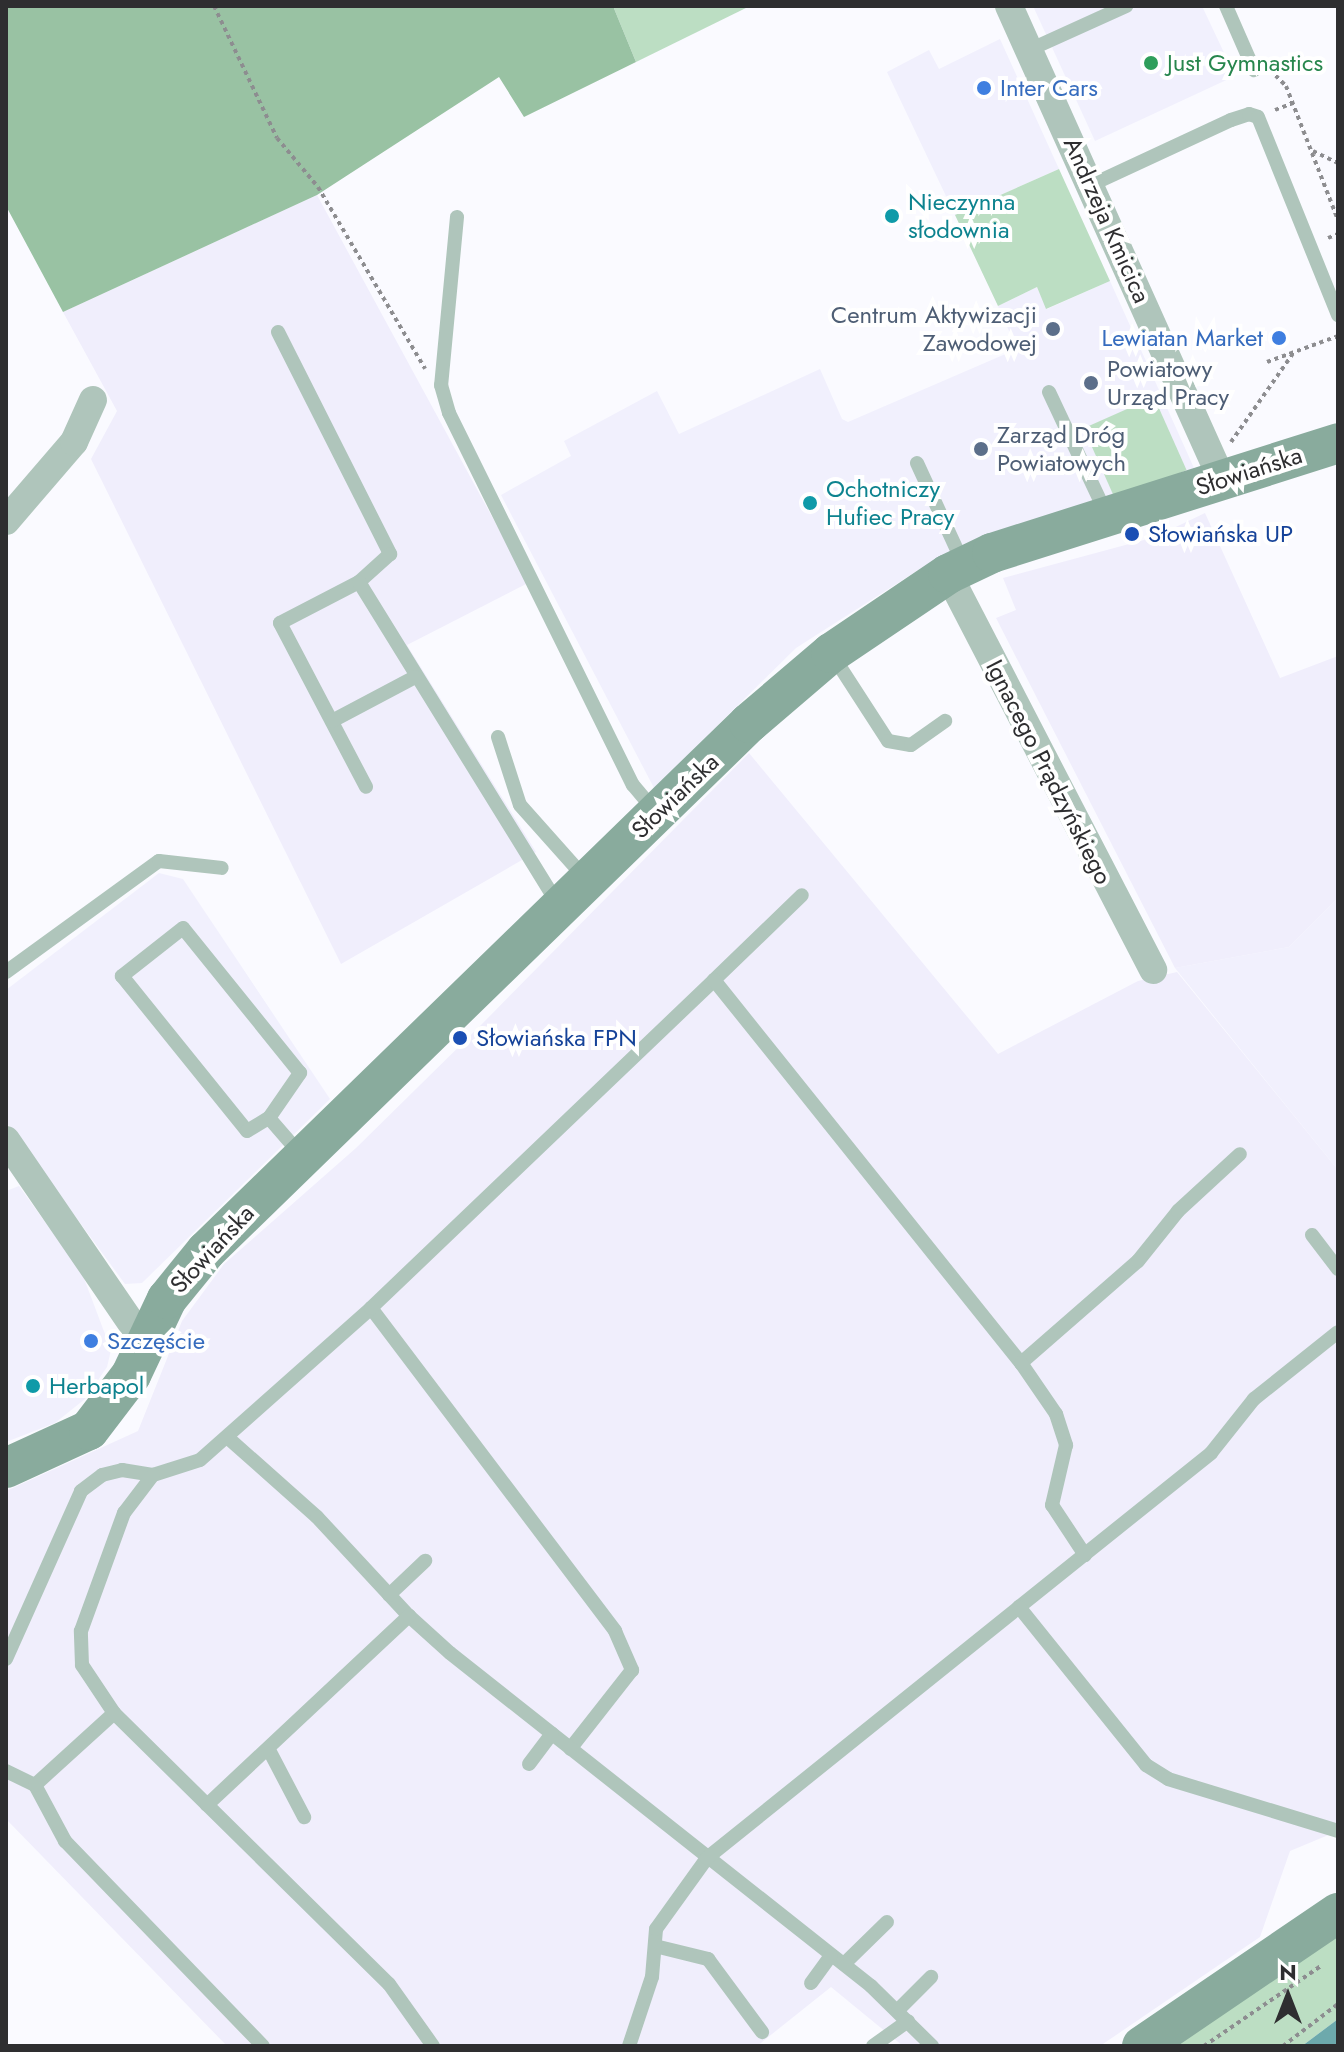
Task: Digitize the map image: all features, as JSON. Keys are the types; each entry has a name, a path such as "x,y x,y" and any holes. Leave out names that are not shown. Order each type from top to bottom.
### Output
{"street":[{"name":"Andrzeja Kmicica","path":"1009,6 1218,468"},
{"path":"6,521 74,442 93,400"},
{"name":"Słowiańska","path":"6,1468 89,1430 116,1400 167,1299 190,1269 657,813 831,653 956,570 1108,516 1218,468 1338,443"},
{"name":"Ignacego Prądzyńskiego","path":"956,570 1153,970"},
{"path":"6,1140 145,1343"},
{"path":"1142,2046 1338,1913"}],"lane":[{"path":"1029,50 1126,6"},
{"path":"1226,6 1260,66"},
{"path":"1091,185 1231,120 1249,114 1258,117 1338,315"},
{"path":"457,217 441,385 449,413 633,785 657,813"},
{"path":"278,332 390,554 359,582 280,623 366,787"},
{"path":"1049,392 1108,516"},
{"path":"917,463 956,570"},
{"path":"359,582 415,677 574,895"},
{"path":"831,653 888,741 911,745 945,721"},
{"path":"332,721 415,677"},
{"path":"498,737 520,805 574,895"},
{"path":"6,972 159,861 222,868"},
{"path":"6,1659 81,1491 102,1475 122,1470 153,1475 200,1460 371,1308 802,895"},
{"path":"183,928 300,1073 269,1118 247,1131 122,976 183,928"},
{"path":"714,980 1021,1363 1056,1414 1066,1445 1052,1505 1085,1555"},
{"path":"269,1118 302,1157"},
{"path":"1021,1363 1138,1261 1178,1211 1240,1154"},
{"path":"1312,1235 1338,1269"},
{"path":"371,1308 615,1631 632,1670 570,1749"},
{"path":"629,2046 652,1977 656,1929 667,1907 707,1858 1211,1453 1254,1399 1338,1332"},
{"path":"227,1437 317,1517 409,1616 570,1749 837,1959 903,2015 932,2046"},
{"path":"153,1475 124,1513 81,1631 82,1665 114,1713 389,1984 433,2046"},
{"path":"389,1595 425,1561"},
{"path":"1019,1607 1146,1765 1168,1779 1338,1831"},
{"path":"207,1805 409,1616"},
{"path":"35,1785 114,1713"},
{"path":"529,1764 552,1734"},
{"path":"269,1750 304,1817"},
{"path":"6,1771 35,1785 65,1841 263,2046"},
{"path":"811,1983 837,1959 887,1922"},
{"path":"655,1946 708,1959 762,2032"},
{"path":"873,2046 903,2015 931,1977"}],"path":[{"path":"214,6 277,138 318,187 419,363 441,385"},
{"path":"1260,66 1286,86 1338,220"},
{"path":"1311,150 1338,163"},
{"path":"1267,362 1338,336"},
{"path":"1218,468 1227,448 1294,352"},
{"path":"1204,2046 1327,1962"},
{"path":"1283,2046 1338,2004"}],"shaded area":[{"path":"1033,6 1202,6 1235,76 1095,141"},
{"path":"1000,39 1059,169 955,215 887,72 929,50 939,69"},
{"path":"317,195 528,583 407,645 536,852 341,964 91,459 117,411 63,312"},
{"path":"1110,281 1194,468 972,541 926,565 796,648 654,788 501,495 571,456 564,441 657,391 679,434 820,369 842,419 848,422 1017,349 998,306 1037,287 1047,309"},
{"path":"1205,513 1280,678 1338,656 1338,898 1289,947 1175,968 996,618 1016,610 1003,578 1155,537"},
{"path":"749,753 998,1054 1138,981 1177,972 1338,1170 1338,1831 1290,1851 1260,1937 1100,2046 903,2046 831,1987 757,2046 227,2046 6,1819 6,1491 138,1431 182,1321 224,1264 356,1148"},
{"path":"159,873 183,879 330,1099 142,1283 125,1284 6,1122 6,990"},
{"path":"1338,898 1338,1170 1175,968 1289,947"},
{"path":"19,1186 82,1273 111,1350 107,1367 85,1399 55,1423 6,1442 6,1191"}],"green space":[{"path":"6,6 613,6 636,62 524,117 499,77 317,195 63,312 6,206"},
{"path":"613,6 750,6 636,62"},
{"path":"1059,169 1110,281 1046,309 1037,287 998,306 955,215"},
{"path":"1154,397 1187,470 1116,501 1084,428"},
{"path":"1338,1931 1338,2019 1302,2046 1167,2046"}],"water":[{"path":"1338,2019 1338,2046 1302,2046"}],"place":[{"name":"Just Gymnastics","path":"1151,63"},
{"name":"Inter Cars","path":"984,88"},
{"name":"Nieczynna słodownia","path":"892,216"},
{"name":"Centrum Aktywizacji Zawodowej","path":"1053,329"},
{"name":"Lewiatan Market","path":"1279,338"},
{"name":"Powiatowy Urząd Pracy","path":"1091,383"},
{"name":"Zarząd Dróg Powiatowych","path":"981,449"},
{"name":"Ochotniczy Hufiec Pracy","path":"810,503"},
{"name":"Słowiańska UP","path":"1132,534"},
{"name":"Słowiańska FPN","path":"460,1038"},
{"name":"Szczęście","path":"91,1341"},
{"name":"Herbapol","path":"33,1386"}]}
